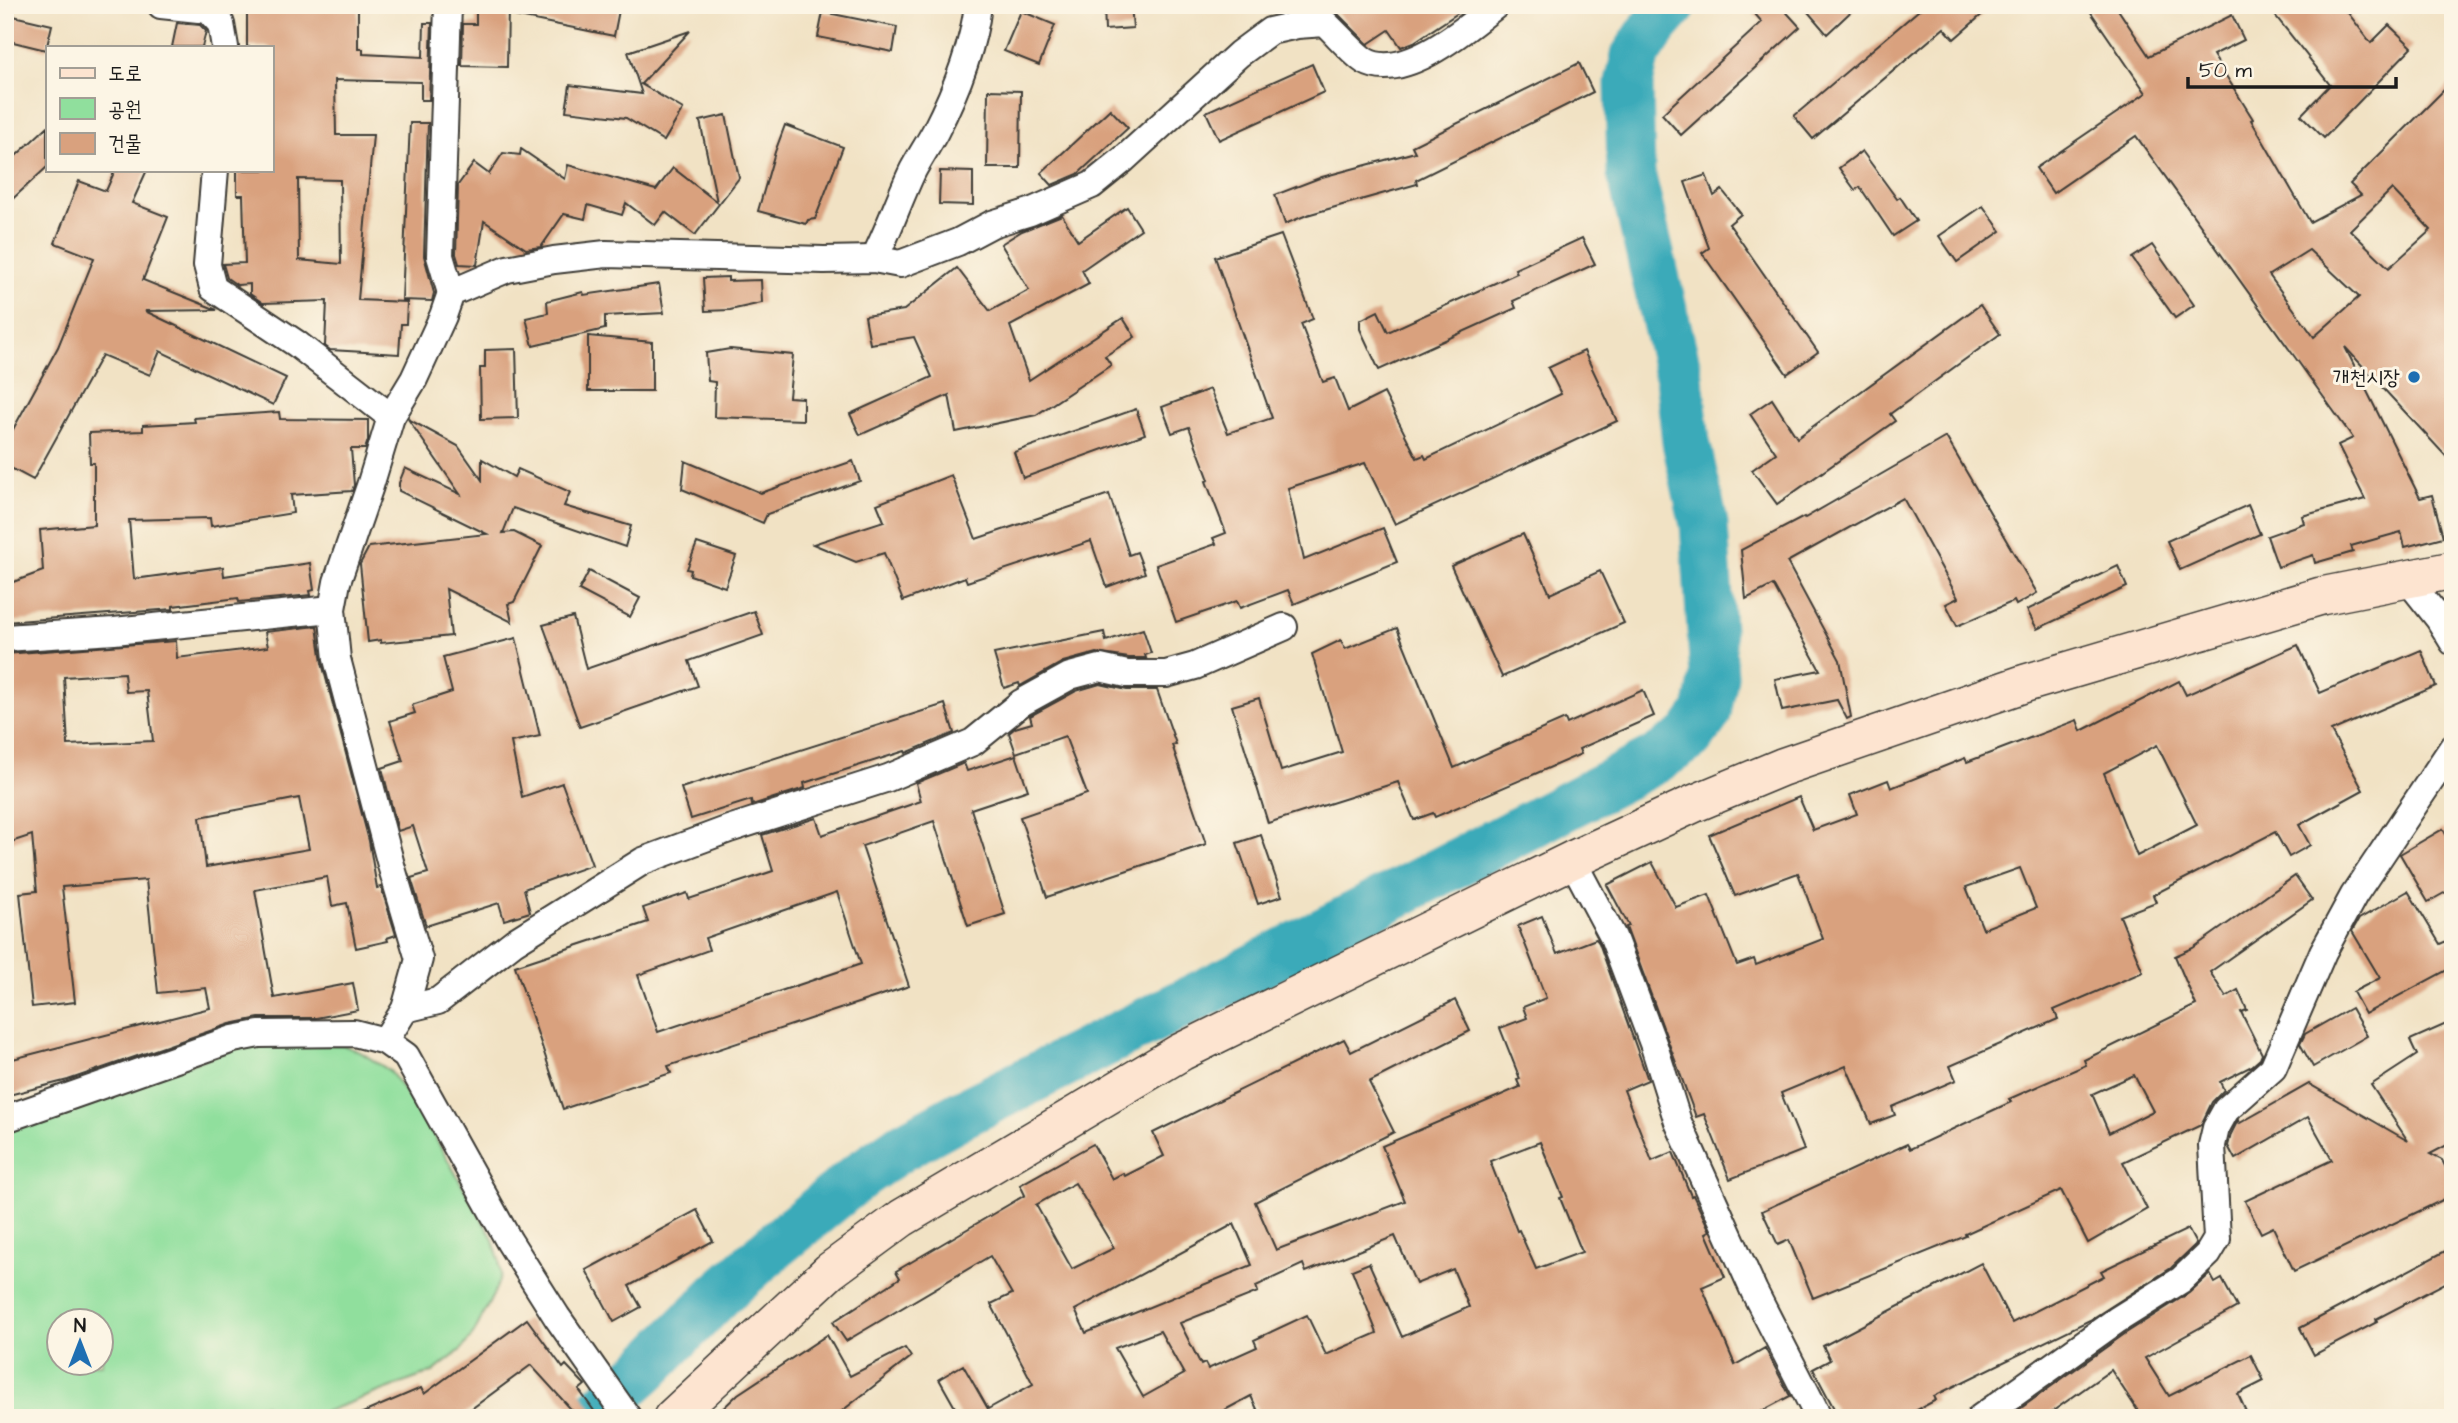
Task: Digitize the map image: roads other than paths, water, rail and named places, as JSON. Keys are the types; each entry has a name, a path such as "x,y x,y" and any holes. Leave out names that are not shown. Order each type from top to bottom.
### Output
{"street":[{"path":"161,5 208,10 222,24 225,46"},
{"path":"385,1041 405,1009 419,959 391,865 337,659 332,609 340,571 391,417 414,379 451,293 440,256 448,5"},
{"path":"874,259 913,170 936,130 958,80 975,34 978,5"},
{"path":"451,293 507,269 606,254 874,259 900,264 1092,185 1239,54 1270,31 1325,23 1366,61 1389,67 1411,61 1473,23 1496,5"},
{"path":"215,172 207,265 213,288 297,344 391,417"},
{"path":"672,1418 830,1271 902,1217 1181,1052 1572,860 1693,804 1782,767 2026,683 2321,596 2453,570"},
{"path":"2408,580 2439,619 2453,642"},
{"path":"5,638 114,631 332,609"},
{"path":"405,1009 438,1001 514,942 643,862 729,829 888,778 961,747 991,729 1021,703 1070,676 1100,668 1127,674 1166,674 1195,666 1284,627"},
{"path":"1980,1418 2116,1320 2181,1280 2208,1254 2217,1239 2212,1145 2216,1128 2226,1110 2273,1068 2323,952 2354,895 2453,747"},
{"path":"1572,860 1614,937 1654,1046 1678,1122 1754,1291 1819,1418"},
{"path":"5,1119 233,1039 259,1034 354,1032 385,1041 406,1056 509,1241 628,1418"}],"waterway":[{"path":"591,1418 643,1372 719,1295 779,1242 862,1174 900,1148 1655,760 1690,737 1707,713 1714,676 1704,524 1686,442 1679,377 1631,173 1629,84 1635,56 1673,5"}],"place":[{"name":"개천시장","path":"2414,377"}]}
